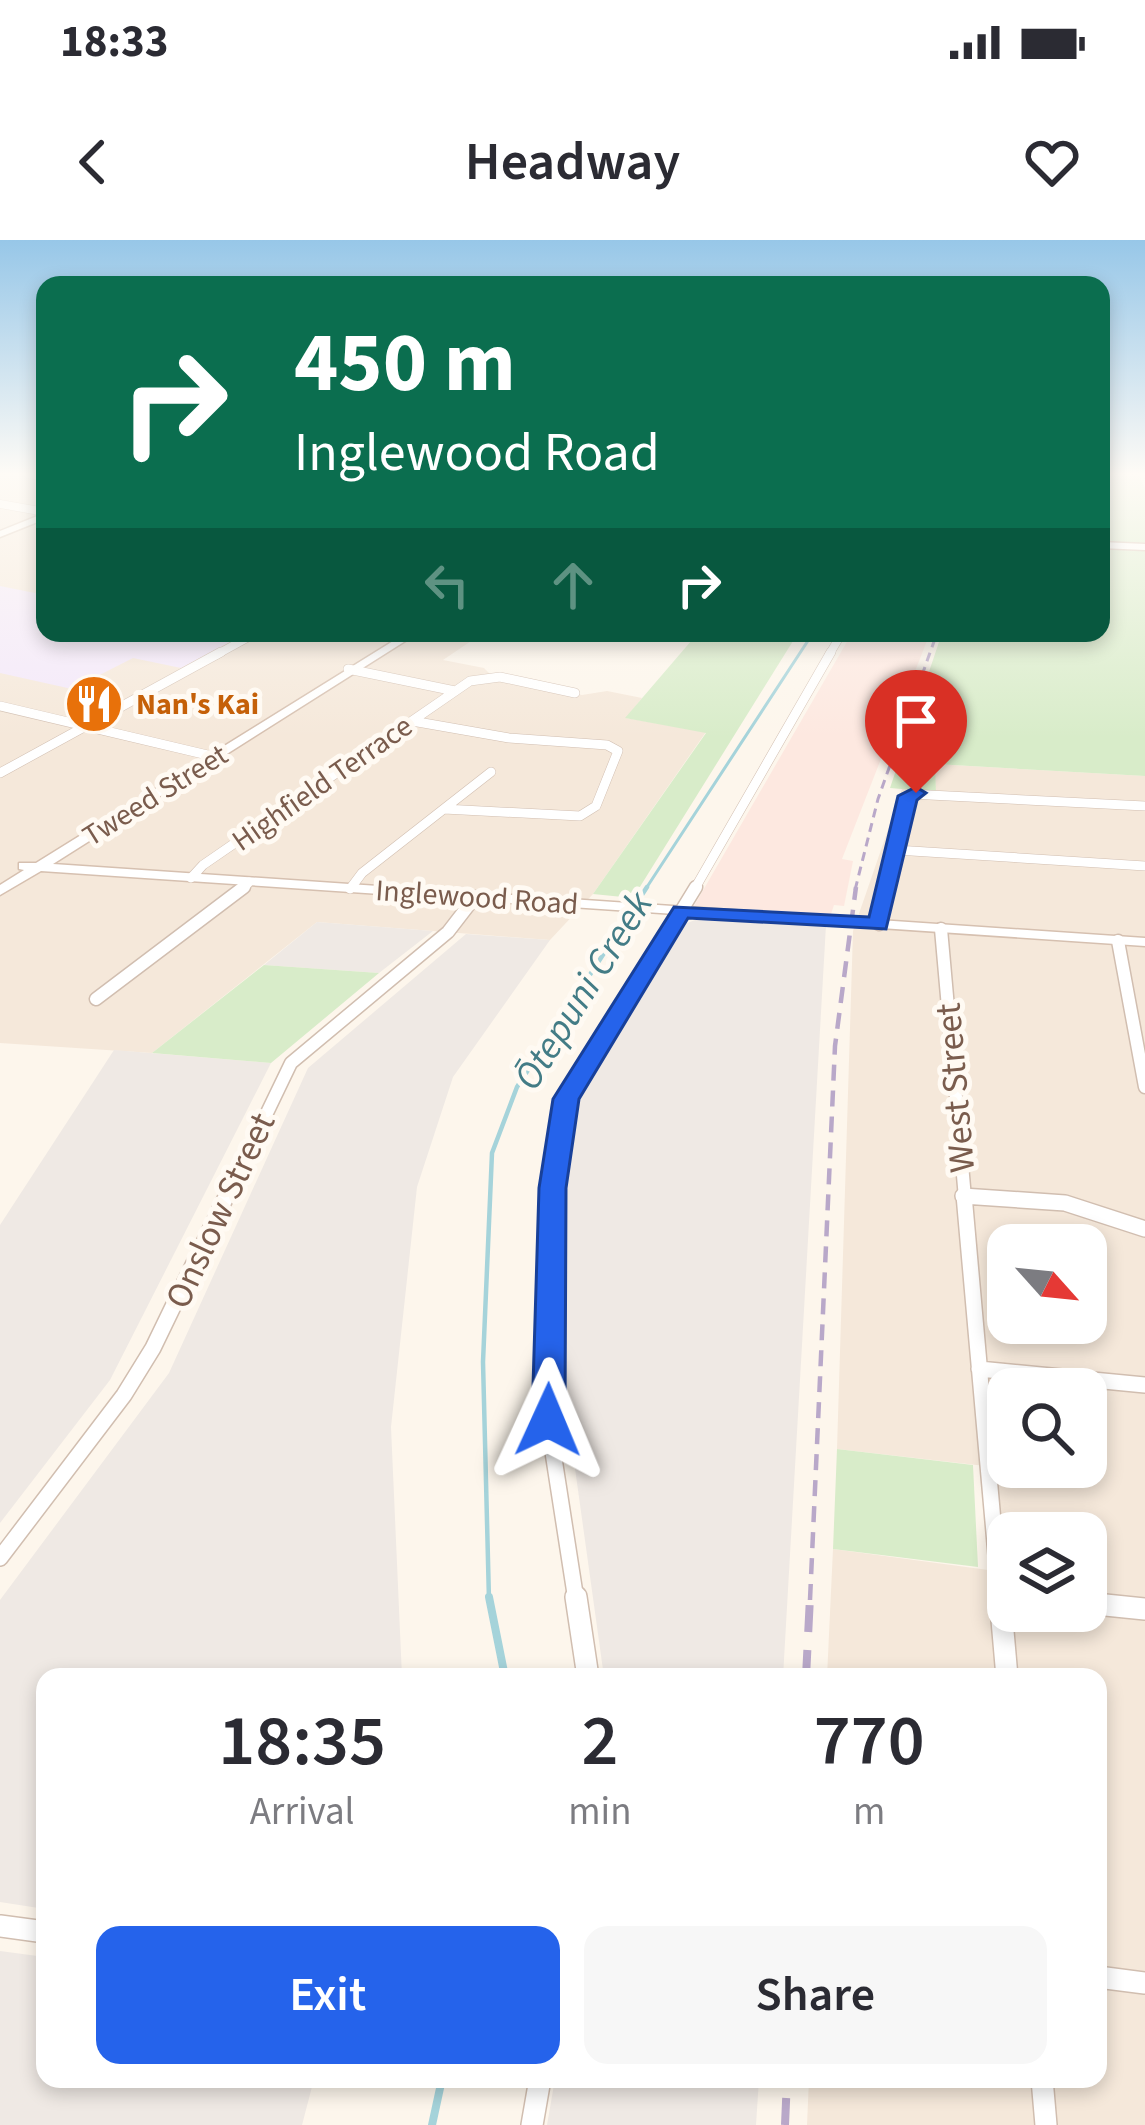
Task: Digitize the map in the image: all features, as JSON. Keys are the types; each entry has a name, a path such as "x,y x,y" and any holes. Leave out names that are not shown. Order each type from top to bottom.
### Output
{"street":[{"path":"0,773 239,642"},
{"name":"Tweed Street","path":"0,881 398,642"},
{"path":"587,1668 548,1420 552,1188 566,1099 682,911 837,642"},
{"name":"Highfield Terrace","path":"352,670 455,691"},
{"name":"Highfield Terrace","path":"191,878 203,865 477,678 493,676 575,693"},
{"path":"0,706 211,756"},
{"path":"412,721 521,740 607,745 619,754 596,806 580,816 444,809"},
{"path":"350,889 362,873 491,772"},
{"path":"879,924 908,796 1145,806"},
{"path":"896,850 1145,866"},
{"name":"Tweed Street","path":"0,891 30,867"},
{"name":"Inglewood Road","path":"30,867 1145,942"},
{"path":"96,999 233,899 249,882"},
{"name":"Onslow Street","path":"0,1558 124,1395 153,1348 291,1063 448,932 475,897"},
{"name":"West Street","path":"941,928 995,1512"},
{"path":"1118,940 1145,1088"},
{"path":"963,1196 1065,1203 1145,1229"},
{"path":"980,1369 1145,1385"},
{"path":"1107,1605 1145,1609"},
{"name":"West Street","path":"1005,1632 1007,1668"},
{"path":"0,1926 36,1931"},
{"path":"1107,1978 1145,1984"},
{"path":"532,2125 538,2088"},
{"path":"1043,2088 1046,2125"}],"shaded area":[{"path":"0,562 36,562 36,642 470,642 443,660 484,668 495,679 582,695 607,691 642,698 626,718 706,732 593,894 550,940 317,922 152,1053 0,1043"},
{"path":"0,586 36,593 36,642 230,642 181,668 133,658 72,689 0,673"},
{"path":"847,642 926,642 842,859 853,861 844,906 834,905 831,914 694,906"},
{"path":"934,764 1145,776 1145,2125 807,2125 809,2088 1107,2088 1107,1668 827,1668 833,1549 987,1570 987,1632 1107,1632 1107,1512 998,1512 996,1488 1107,1488 1107,1368 987,1368 987,1466 837,1449 853,931 902,789 936,792"},
{"path":"701,918 826,925 784,1668 603,1668 567,1411 566,1172 582,1090 687,923"},
{"path":"317,922 433,931 379,973 264,965"},
{"path":"466,934 550,940 453,1077 417,1187 391,1427 402,1668 36,1668 36,1908 0,1902 0,1600 169,1373 308,1068"},
{"path":"114,1050 271,1063 110,1380 0,1523 0,1225"},
{"path":"0,1951 36,1956 36,2088 312,2088 302,2125 0,2125"},
{"path":"553,2088 758,2088 756,2125 547,2125"}],"green space":[{"path":"1110,562 1145,562 1145,776 935,764 936,792 890,788 939,642 1110,642"},
{"path":"690,642 792,642 633,898 593,894 706,733 625,718"},
{"path":"264,965 379,973 271,1063 152,1053"},
{"path":"837,1449 973,1465 978,1567 833,1549"}],"waterway":[{"name":"Ōtepuni Creek","path":"645,890 807,642"},
{"name":"Ōtepuni Creek","path":"489,1600 483,1362 492,1153 517,1087 647,887"},
{"name":"Ōtepuni Creek","path":"489,1597 503,1668"},
{"name":"Ōtepuni Creek","path":"432,2125 440,2088"}],"railway":[{"path":"855,890 878,799 934,642"},
{"path":"810,1600 835,1046 856,887"},
{"path":"806,1668 810,1597"},
{"path":"785,2125 787,2088"}],"place":[{"name":"Nan's Kai","path":"94,704"}],"route":[{"path":"548,1420 552,1188 566,1099 682,911 879,924 908,796 916,793"}]}
